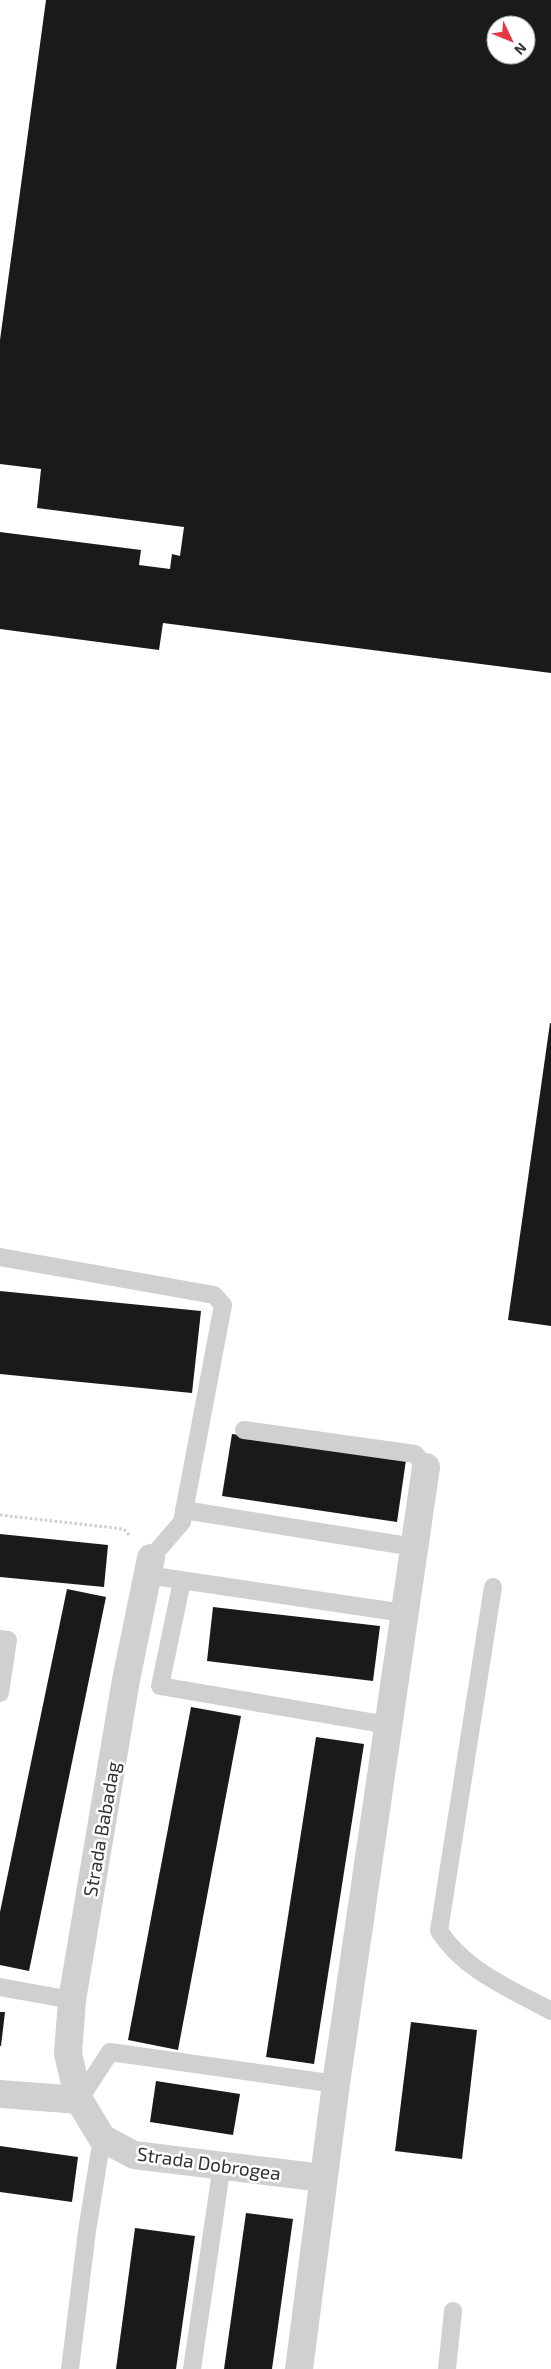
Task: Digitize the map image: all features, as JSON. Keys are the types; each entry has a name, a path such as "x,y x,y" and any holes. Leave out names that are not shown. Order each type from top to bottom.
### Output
{"street":[{"path":"299,2369 336,2084 426,1467"},
{"name":"Strada Babadag","path":"79,2100 68,2054 72,2000 126,1680 149,1567"},
{"path":"0,2094 79,2100 102,2138"},
{"name":"Strada Dobrogea","path":"102,2138 134,2155 323,2178"}],"lane":[{"path":"0,1257 214,1295 222,1305 182,1522 149,1567 182,1581 404,1613"},
{"path":"244,1430 415,1454 426,1467"},
{"path":"184,1510 414,1547"},
{"path":"182,1581 160,1686 388,1725"},
{"path":"492,1587 439,1931 458,1956 486,1975 551,2011"},
{"path":"0,1639 8,1640 0,1693"},
{"path":"0,1987 72,2000"},
{"path":"79,2100 110,2052 336,2084"},
{"path":"70,2369 87,2231 102,2138"},
{"path":"192,2369 222,2166"},
{"path":"447,2369 453,2311"}],"path":[{"path":"0,1515 124,1529 149,1567"}],"building":[{"path":"46,0 551,0 551,673 163,623 159,650 0,629 0,532 141,550 139,565 170,569 172,554 180,556 184,527 37,508 41,469 0,464 0,340"},
{"path":"551,1023 551,1326 508,1320"},
{"path":"0,1291 201,1311 192,1393 0,1374"},
{"path":"232,1434 406,1460 397,1522 222,1496"},
{"path":"0,1534 108,1545 104,1587 0,1577"},
{"path":"67,1589 106,1597 29,1971 0,1965 0,1912"},
{"path":"213,1607 380,1626 373,1681 207,1661"},
{"path":"191,1707 241,1716 178,2050 128,2040"},
{"path":"316,1737 364,1744 314,2064 266,2057"},
{"path":"0,2012 5,2012 1,2046 0,2046"},
{"path":"411,2022 477,2030 462,2159 395,2151"},
{"path":"156,2081 240,2094 233,2135 150,2122"},
{"path":"0,2146 78,2157 72,2202 0,2192"},
{"path":"246,2213 293,2219 272,2369 224,2369"},
{"path":"135,2228 195,2236 176,2369 116,2369"}]}
